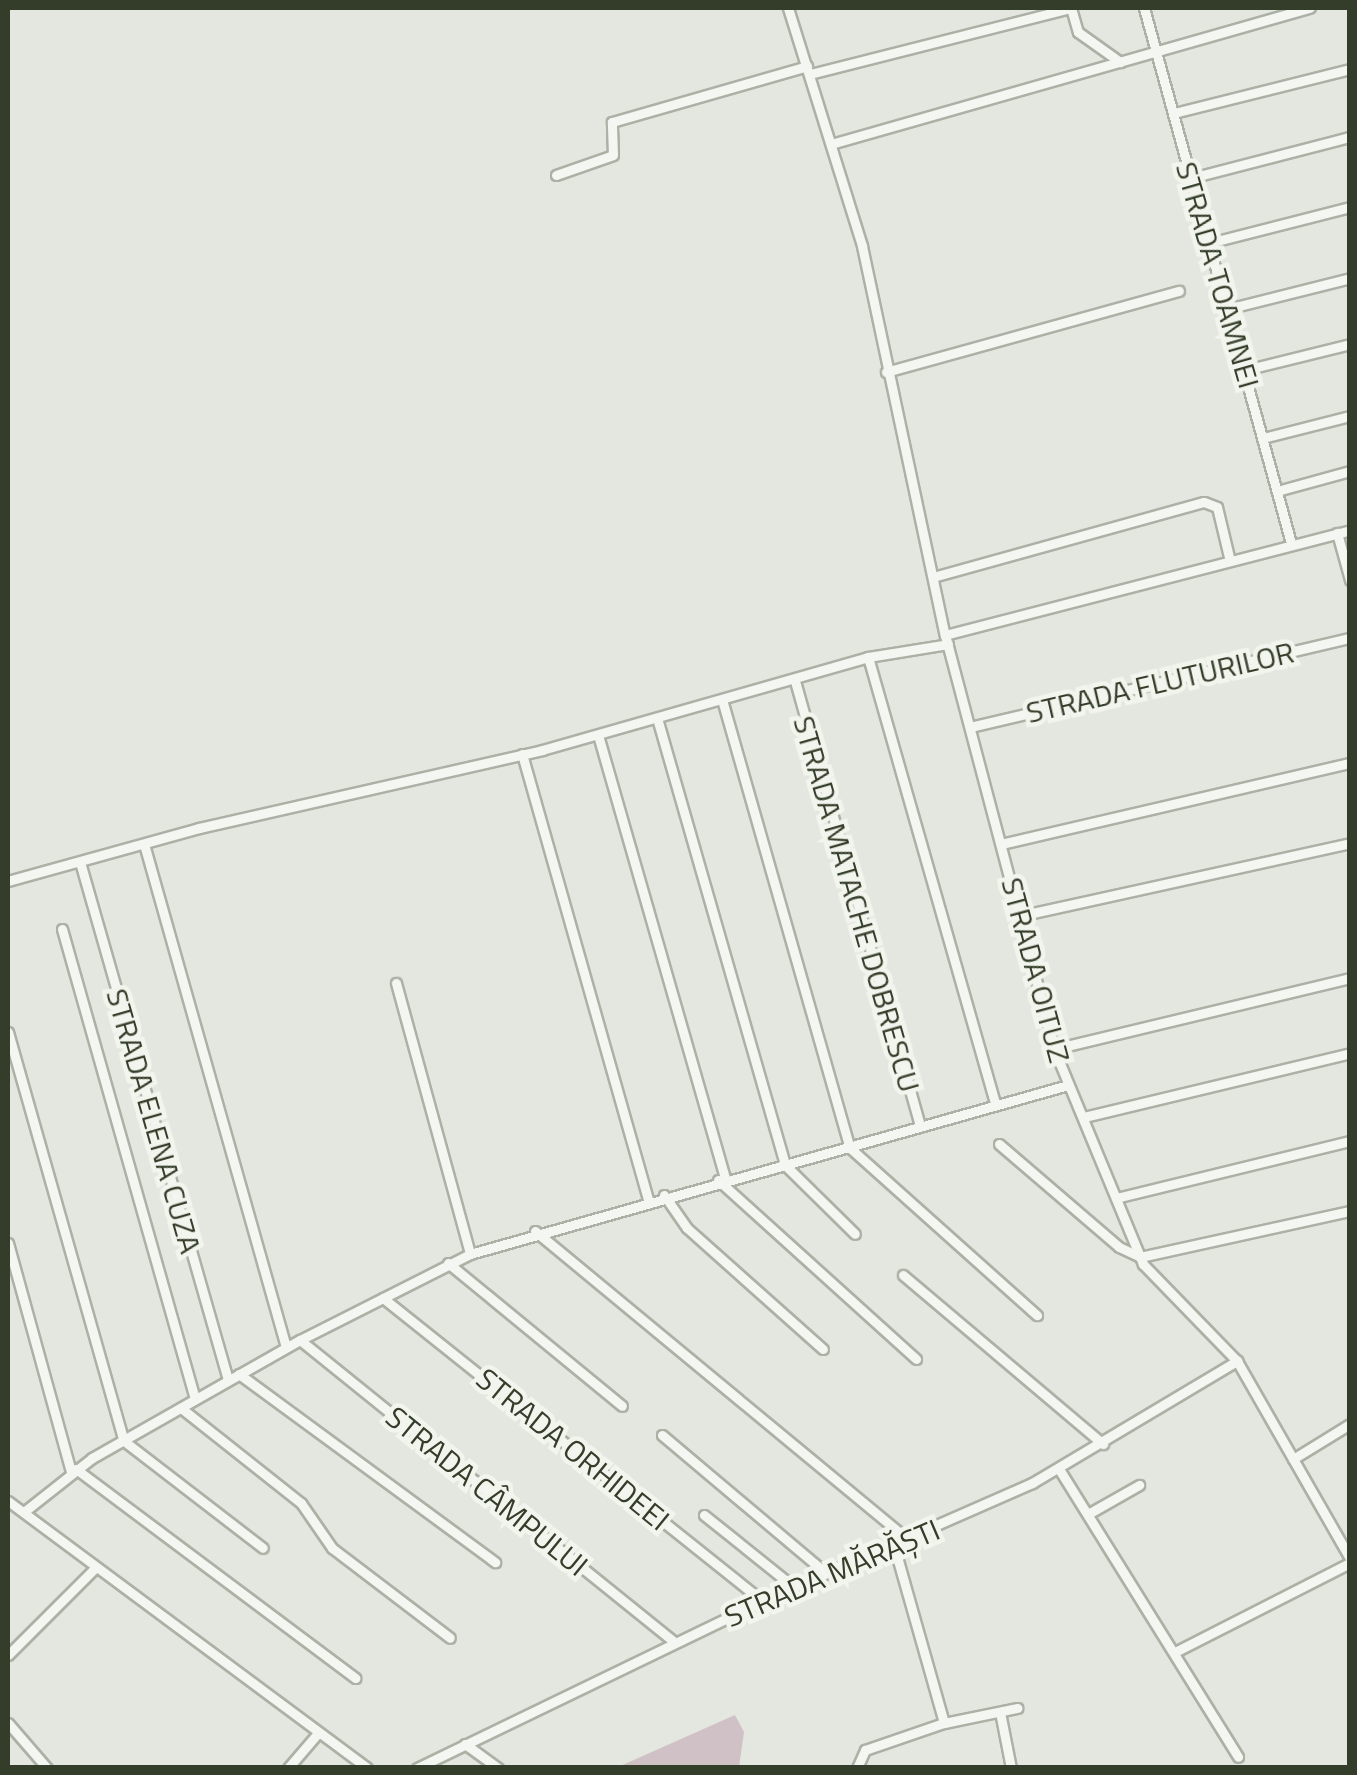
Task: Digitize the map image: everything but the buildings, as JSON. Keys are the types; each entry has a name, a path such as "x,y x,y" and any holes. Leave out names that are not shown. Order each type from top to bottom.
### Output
{"street":[{"name":"STRADA OITUZ","path":"788,8 862,246 946,640 1054,1049 1140,1257 1237,1360 1350,1560"},
{"path":"556,175 613,155 612,122 808,70 1071,8 1078,32 1120,62"},
{"name":"STRADA TOAMNEI","path":"1144,8 1291,543"},
{"path":"831,144 1120,62 1155,48 1310,8"},
{"path":"1174,114 1350,69"},
{"path":"1191,178 1350,137"},
{"path":"1209,243 1350,207"},
{"path":"1228,310 1350,278"},
{"path":"886,372 1179,291"},
{"path":"1245,370 1350,344"},
{"path":"1264,438 1350,416"},
{"path":"1277,491 1350,471"},
{"path":"933,578 1204,502 1217,507 1229,557"},
{"path":"8,882 144,844 598,735 868,657 946,640 1229,557 1350,530"},
{"path":"1337,533 1350,580"},
{"name":"STRADA FLUTURILOR","path":"970,727 1350,638"},
{"path":"868,657 996,1105"},
{"name":"STRADA MATACHE DOBRESCU","path":"794,681 920,1126"},
{"path":"723,702 850,1148 1037,1314"},
{"path":"657,718 785,1165 854,1234"},
{"path":"598,735 722,1179 916,1359"},
{"path":"522,754 648,1200"},
{"path":"1001,844 1350,763"},
{"path":"1019,916 1350,842"},
{"path":"144,844 286,1348"},
{"name":"STRADA ELENA CUZA","path":"80,862 228,1380"},
{"path":"62,929 195,1399"},
{"path":"1054,1049 1350,978"},
{"path":"396,983 470,1254"},
{"path":"8,1032 124,1441 262,1548"},
{"path":"1084,1117 1350,1053"},
{"path":"25,1512 74,1470 300,1340 448,1263 535,1232 722,1179 850,1148 1068,1084"},
{"path":"1116,1198 1350,1141"},
{"path":"999,1144 1120,1247 1140,1257 1350,1211"},
{"path":"664,1195 687,1228 823,1349"},
{"path":"535,1232 910,1540"},
{"path":"8,1243 74,1470 355,1678"},
{"path":"448,1263 622,1406"},
{"path":"903,1274 1103,1444"},
{"name":"STRADA ORHIDEEI","path":"383,1298 763,1600"},
{"name":"STRADA CÂMPULUI","path":"300,1340 674,1642"},
{"name":"STRADA MĂRĂȘTI","path":"416,1768 763,1600 910,1540 1059,1469 1237,1360"},
{"path":"240,1374 495,1562"},
{"path":"181,1408 301,1503 332,1548 450,1638"},
{"path":"1293,1460 1350,1424"},
{"path":"662,1434 826,1574"},
{"path":"1059,1469 1177,1650 1238,1757"},
{"path":"1088,1514 1140,1485"},
{"path":"8,1501 368,1768"},
{"path":"704,1515 794,1586"},
{"path":"894,1546 944,1723"},
{"path":"1177,1650 1350,1560"},
{"path":"8,1656 96,1568"},
{"path":"856,1768 865,1750 944,1723 1017,1708"},
{"path":"1000,1712 1011,1768"},
{"path":"8,1723 48,1768"},
{"path":"288,1768 318,1733"},
{"path":"464,1744 498,1768"}],"shaded area":[{"path":"735,1715 744,1732 739,1767 618,1767"}]}
